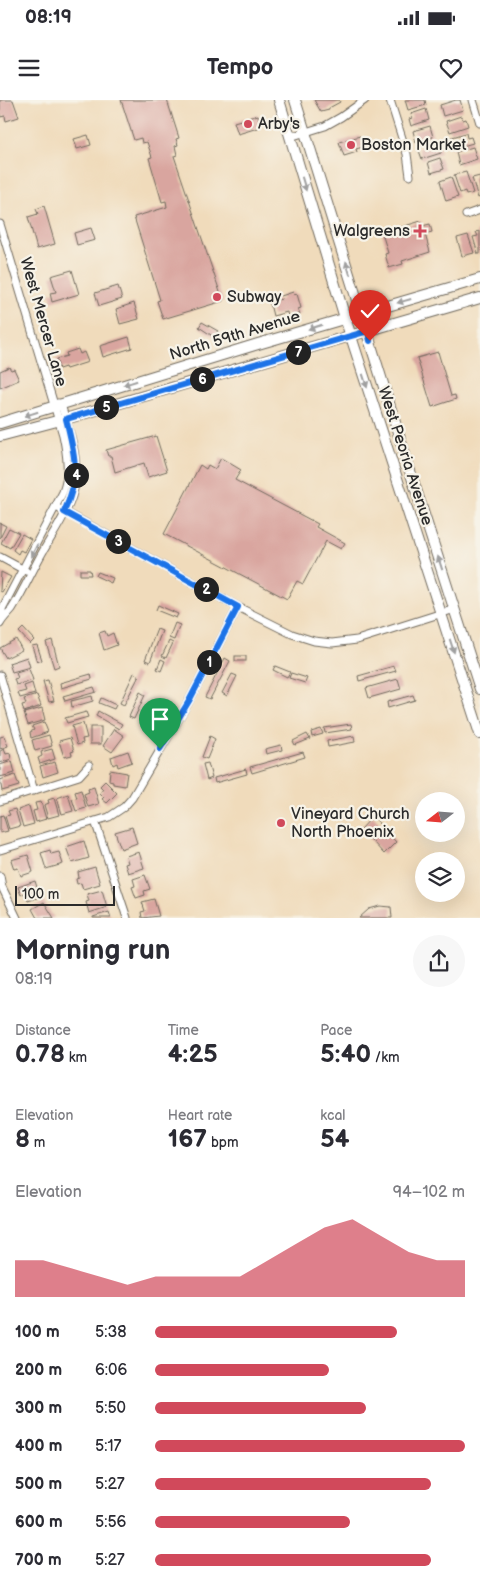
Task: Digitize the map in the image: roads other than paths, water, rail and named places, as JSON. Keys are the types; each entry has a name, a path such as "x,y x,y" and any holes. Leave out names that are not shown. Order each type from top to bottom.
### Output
{"main road":[{"name":"West Peoria Avenue","path":"279,100 350,336 394,472 441,612 476,708 480,734"},
{"name":"West Peoria Avenue","path":"296,100 409,467 480,689"},
{"name":"North 59th Avenue","path":"0,424 56,404 480,279"},
{"path":"476,299 473,296 480,290"},
{"name":"North 59th Avenue","path":"0,436 476,299"},
{"path":"394,472 409,467"}],"street":[{"path":"290,137 333,122 365,100"},
{"path":"390,100 407,154 410,176"},
{"path":"473,100 480,124"},
{"path":"466,215 480,210"},
{"name":"West Mercer Lane","path":"0,224 56,404 73,449 76,474 73,491 64,512 11,610 1,621"},
{"name":"West Mercer Lane","path":"1,621 2,609 63,492 67,476 62,419"},
{"path":"56,507 238,607 298,636 314,641 332,643 357,640 454,609"},
{"path":"0,557 31,574"},
{"path":"0,850 95,821 124,808 132,798 189,701 238,607"},
{"path":"0,675 34,790"},
{"path":"0,801 80,776 89,765"},
{"path":"95,821 127,918"},
{"path":"0,876 2,887 17,918"}],"place":[{"name":"Arby's","path":"248,124"},
{"name":"Boston Market","path":"351,145"},
{"name":"Walgreens","path":"420,231"},
{"name":"Subway","path":"217,297"},
{"name":"Vineyard Church North Phoenix","path":"281,823"}]}
